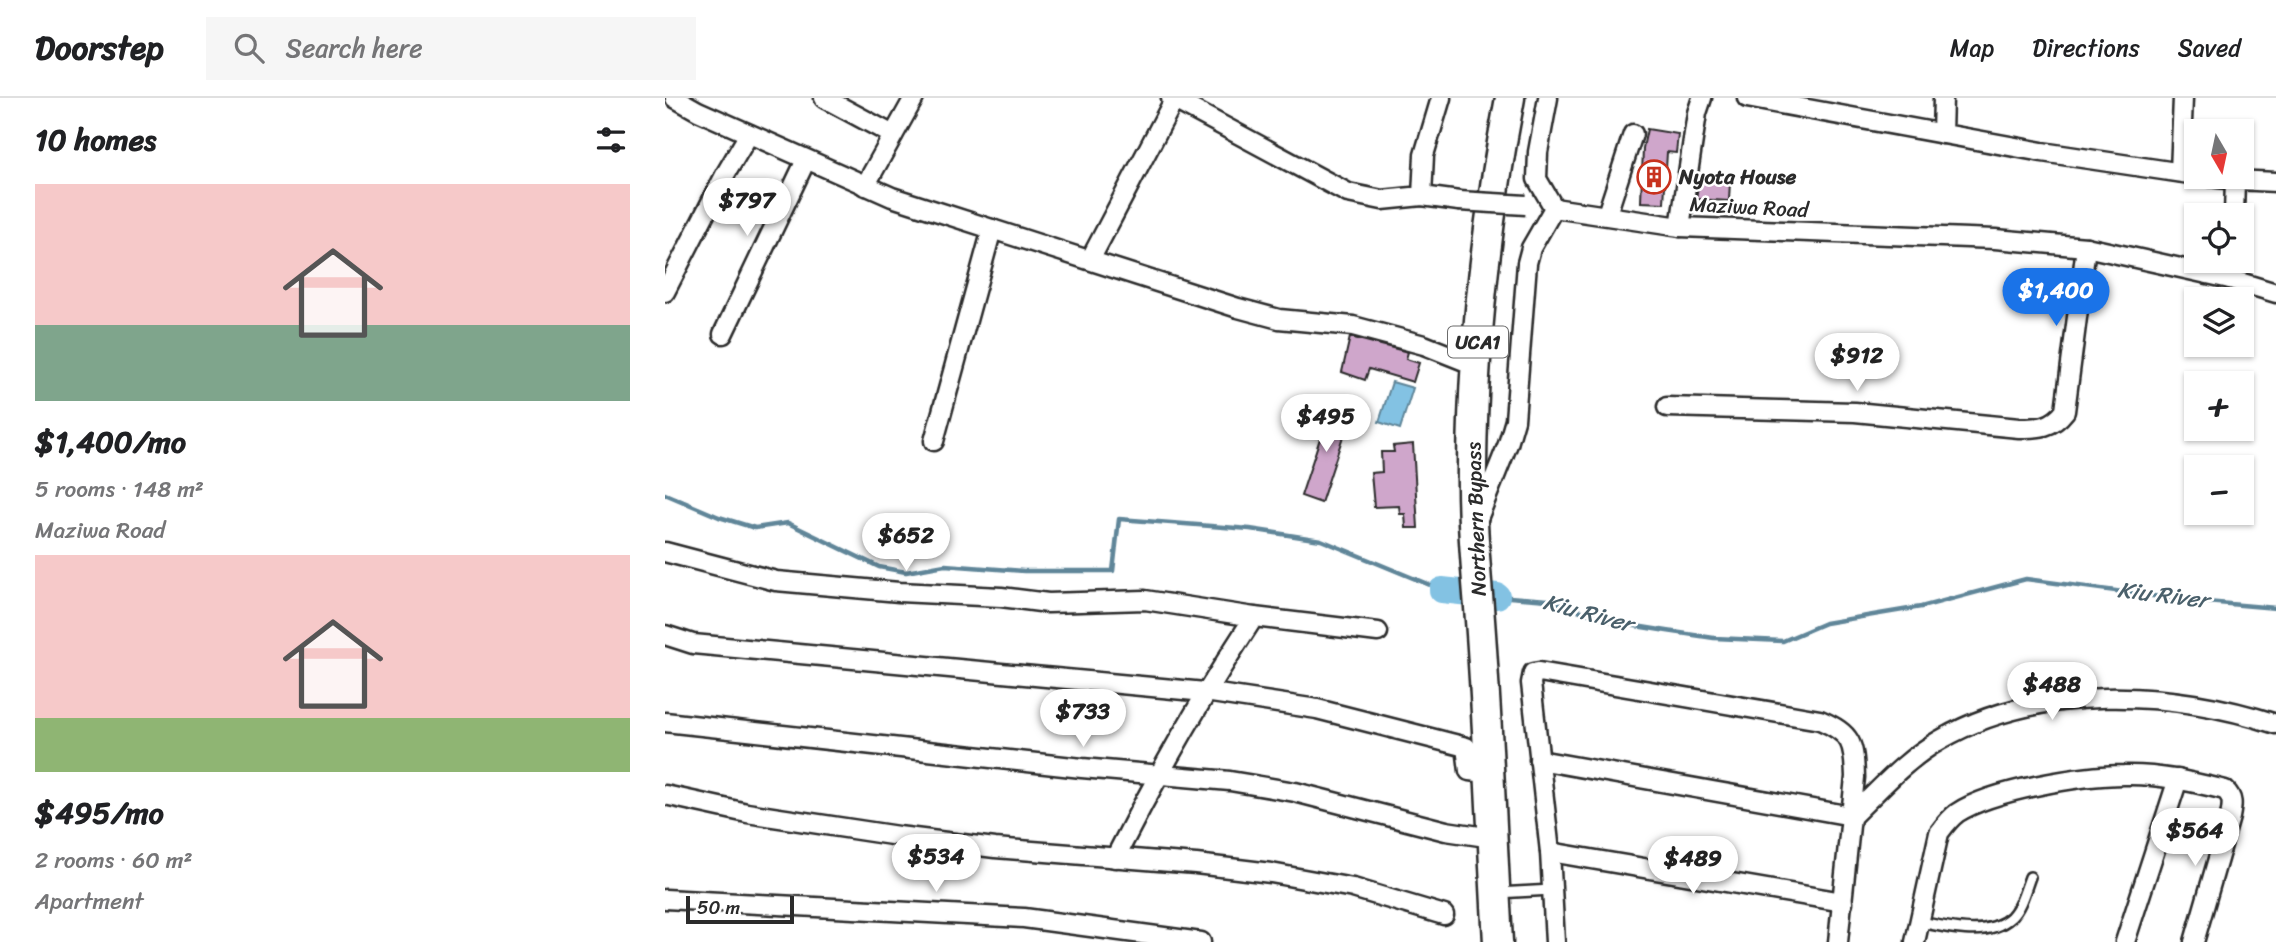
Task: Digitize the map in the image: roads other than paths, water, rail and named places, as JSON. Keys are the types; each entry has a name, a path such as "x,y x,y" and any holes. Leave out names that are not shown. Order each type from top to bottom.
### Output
{"main road":[{"name":"Northern Bypass","path":"1499,942 1480,618 1472,533 1472,443 1488,231 1510,98"}],"street":[{"path":"675,98 865,186 992,229 1248,311 1279,319 1353,327 1424,345 1477,366"},
{"path":"824,98 893,135"},
{"path":"865,186 914,98"},
{"path":"1422,196 1424,155 1441,98"},
{"path":"1472,533 1515,420 1527,263 1531,248 1553,208 1537,179 1538,152 1548,98"},
{"path":"1680,227 1697,113 1702,98"},
{"path":"1747,98 2042,152 2184,173"},
{"path":"1941,134 1943,98"},
{"path":"2183,98 2184,119"},
{"path":"1090,260 1172,99"},
{"name":"Maziwa Road","path":"1172,99 1347,193 1382,200 1422,196 1526,205 1607,214 1680,227 1995,239 2086,247 2184,263"},
{"path":"665,292 749,134"},
{"path":"1607,214 1633,134"},
{"path":"723,334 806,160"},
{"path":"2254,181 2276,182"},
{"path":"934,441 992,229"},
{"path":"1667,407 1855,412 2040,429 2052,425 2065,411 2086,247"},
{"name":"Maziwa Road","path":"2237,273 2276,293"},
{"path":"665,552 776,581 899,592 1001,597 1048,603 1145,600 1378,632"},
{"path":"1115,858 1157,774 1205,692 1254,617"},
{"path":"665,635 693,643 1205,692 1317,709 1466,747 1469,771 1488,773"},
{"path":"1559,941 1531,683 1533,673 1539,672 1820,719 1837,727 1850,739 1854,752 1852,816 1838,942"},
{"path":"1852,816 1892,775 1939,740 1989,718 2049,703 2138,697 2177,701 2248,715 2276,724"},
{"path":"665,722 1230,781 1295,792 1446,831 1493,838"},
{"path":"1539,760 1852,816"},
{"path":"1915,942 1940,833 1948,821 1959,812 1983,800 2071,779 2125,775 2178,779 2225,790 2230,795 2230,817 2194,942"},
{"path":"2125,942 2178,779"},
{"path":"665,796 747,813 898,836 996,848 1271,873 1353,888 1444,915"},
{"path":"1550,852 1843,902"},
{"path":"665,899 1024,918 1201,942"}],"lane":[{"path":"1920,922 1961,929 1981,929 2001,923 2012,916 2019,905 2030,877"},
{"path":"1496,893 1552,891"}],"water":[{"path":"1392,382 1413,388 1400,429 1379,422"}],"waterway":[{"name":"Kiu River","path":"665,494 719,517 755,528 788,523 879,567 906,572 945,565 1024,571 1113,571 1119,519 1250,529 1321,540 1442,590"},
{"name":"Kiu River","path":"1497,596 1548,600 1617,623 1667,631 1714,638 1783,641 1825,623 1921,607 2026,579 2183,600 2276,608"},
{"name":"Kiu River","path":"1442,590 1497,596"}],"place":[{"name":"Nyota House","path":"1654,177"}]}
